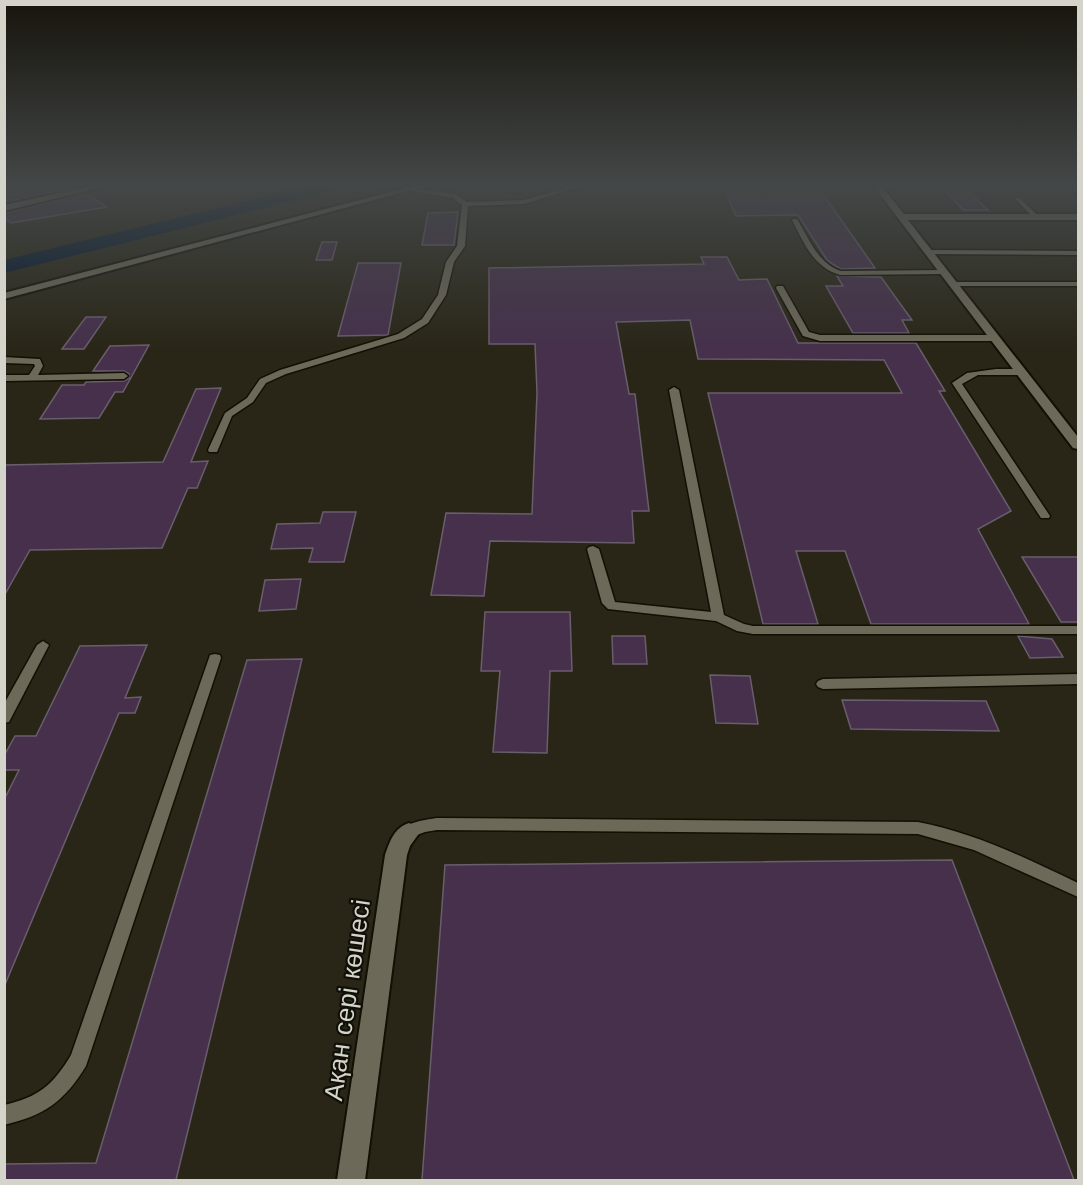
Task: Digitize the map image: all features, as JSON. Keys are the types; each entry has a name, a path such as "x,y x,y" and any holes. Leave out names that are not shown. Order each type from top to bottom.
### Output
{"street":[{"path":"4,296 220,239"},
{"path":"919,239 1078,445"},
{"name":"Ақан сері көшесі","path":"351,1180 396,855 400,842 409,832"}],"lane":[{"path":"213,450 230,413 249,400 263,381 283,372 401,336 425,321 442,295 450,262 461,246 462,239"},
{"path":"806,239 820,264 828,271 840,273 944,272"},
{"path":"929,252 1078,253"},
{"path":"954,284 1078,284"},
{"path":"780,288 806,334 820,338 996,338"},
{"path":"4,360 37,361 39,366 32,378"},
{"path":"1022,372 975,373 963,376 957,383 1045,516"},
{"path":"4,378 124,376"},
{"path":"674,390 718,617"},
{"path":"593,549 608,603 612,606 718,617 741,628 753,630 1078,630"},
{"path":"4,718 43,645"},
{"path":"4,1115 29,1110 51,1098 68,1080 80,1060 215,658"},
{"path":"823,684 1078,680"},
{"path":"409,832 423,826 437,824 918,828 969,841 1078,890"}],"building":[{"path":"423,239 455,239 454,245 422,245"},
{"path":"814,239 855,239 875,268 841,269 827,260"},
{"path":"322,242 337,242 332,260 316,260"},
{"path":"701,257 727,257 739,280 767,279 798,343 916,343 945,391 939,391 1011,511 978,529 1029,624 871,624 845,551 796,551 818,624 763,624 708,393 902,393 884,360 698,359 690,320 616,322 629,394 635,394 649,511 632,511 634,543 490,541 484,596 431,595 446,513 532,514 537,393 535,344 489,344 489,268 704,264"},
{"path":"358,263 401,263 388,335 338,336"},
{"path":"837,276 881,277 912,320 902,320 909,333 853,333 826,286 843,286"},
{"path":"86,317 106,317 84,349 62,349"},
{"path":"149,345 123,392 115,392 99,418 40,419 62,385 124,381 129,378 129,374 124,371 93,371 110,346"},
{"path":"221,388 191,462 208,461 197,488 188,488 162,548 30,550 4,596 4,465 163,462 196,389"},
{"path":"323,512 356,512 344,562 309,562 313,548 271,549 277,524 320,523"},
{"path":"1022,557 1078,557 1078,622 1061,622"},
{"path":"301,579 296,609 259,611 265,580"},
{"path":"485,612 570,612 572,671 550,671 547,753 493,752 500,671 481,671"},
{"path":"612,636 645,636 647,664 613,664"},
{"path":"1018,636 1052,639 1063,657 1030,658"},
{"path":"147,645 125,698 141,697 135,713 119,713 4,987 4,800 19,770 4,770 4,756 15,736 36,736 80,646"},
{"path":"302,659 176,1180 4,1180 4,1164 96,1163 247,660"},
{"path":"710,675 750,676 758,724 716,723"},
{"path":"842,700 986,701 999,731 851,729"},
{"path":"952,860 1074,1180 422,1180 445,865"}],"waterway":[{"path":"4,267 115,239"}]}
